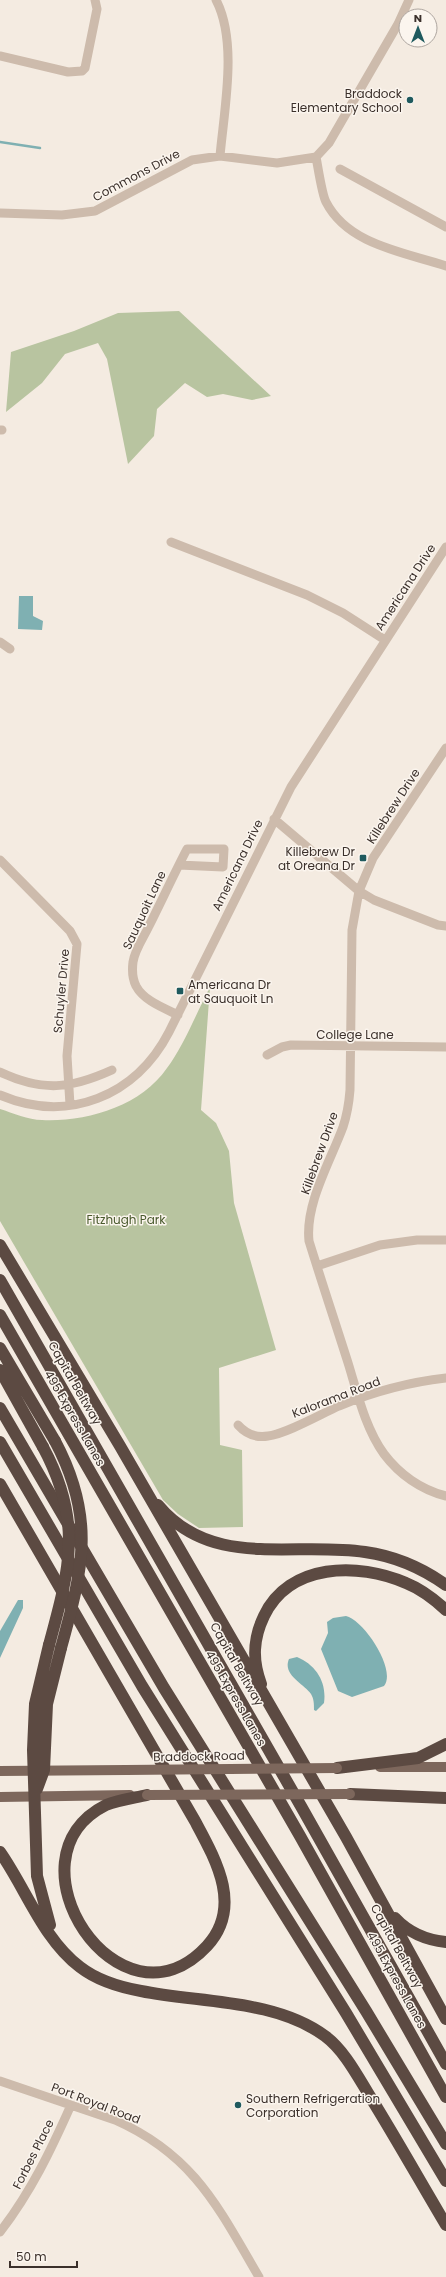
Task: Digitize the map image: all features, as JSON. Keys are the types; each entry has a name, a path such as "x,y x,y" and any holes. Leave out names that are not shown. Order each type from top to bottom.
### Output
{"highway":[{"path":"0,1245 134,1473 378,1896 446,2019"},
{"name":"Capital Beltway","path":"0,1280 295,1794 446,2064"},
{"name":"495 Express Lanes","path":"0,1315 304,1843 446,2097"},
{"path":"0,1348 55,1441 72,1478 81,1519 81,1573 47,1704 35,1796 36,1864 39,1887 52,1928 68,1957"},
{"path":"0,1370 43,1447 60,1482 67,1519 70,1547 63,1592 49,1645 34,1713 39,1770"},
{"path":"0,1408 164,1688 370,2018 446,2144"},
{"path":"0,1442 142,1686 346,2013 446,2181"},
{"path":"134,1473 163,1510 172,1519 200,1537 219,1545 244,1549 346,1550 366,1552 402,1562 420,1569 446,1585"},
{"path":"0,1484 195,1821 210,1850 223,1882 225,1912 221,1926 213,1940 189,1962 165,1972 153,1973 128,1969 108,1959 91,1944 66,1911 58,1888 57,1877 64,1846 79,1824 107,1805 147,1795"},
{"path":"271,1711 255,1661 256,1637 261,1621 272,1603 288,1586 299,1579 333,1570 364,1571 406,1583 433,1599 446,1610"},
{"path":"337,1768 418,1758 446,1744"},
{"path":"350,1794 446,1798"},
{"path":"0,1852 42,1922 68,1957 87,1972 110,1983 153,1994 266,2010 299,2020 326,2037 350,2063 446,2225"},
{"path":"378,1896 403,1927 419,1936 446,1942"}],"main road":[{"name":"Braddock Road","path":"0,1771 446,1767"},
{"path":"0,1797 446,1793"}],"street":[{"path":"0,56 68,72 82,71 85,68 97,9 95,0"},
{"path":"216,0 226,28 228,50 220,156"},
{"path":"410,0 398,24 329,143 316,157 325,201 343,225 366,240 446,266"},
{"name":"Commons Drive","path":"0,213 62,215 95,211 179,165 206,157 220,156 278,163 316,157"},
{"path":"340,169 446,227"},
{"path":"171,542 314,598 343,613 385,640"},
{"name":"Americana Drive","path":"0,1095 33,1105 70,1105 106,1095 134,1078 155,1055 178,1015 274,819 304,766 446,547"},
{"path":"0,642 10,649"},
{"name":"Killebrew Drive","path":"446,748 373,858 359,891 352,930 351,1046 348,1108 308,1220 309,1241 359,1398 376,1441 396,1467 414,1482 446,1496"},
{"path":"274,819 359,891 374,900 438,925 446,926"},
{"name":"Sauquoit Lane","path":"178,1015 147,998 140,992 134,981 132,971 135,955 179,864 187,849 224,850 224,867 191,867 179,864"},
{"name":"Schuyler Drive","path":"0,860 70,931 77,944 67,1056 70,1105"},
{"name":"College Lane","path":"267,1055 282,1047 291,1045 446,1047"},
{"path":"0,1072 31,1084 68,1086 89,1080 112,1070"},
{"path":"317,1266 380,1245 411,1240 446,1240"},
{"name":"Kalorama Road","path":"238,1426 244,1432 254,1436 271,1436 359,1398 413,1383 446,1378"},
{"name":"Port Royal Road","path":"0,2081 133,2128 166,2149 184,2164 214,2200 260,2277"},
{"name":"Forbes Place","path":"0,2232 30,2189 43,2166 70,2105"}],"green space":[{"path":"179,311 271,396 252,400 223,394 207,397 185,383 157,409 154,436 128,464 107,359 98,343 65,354 42,383 6,412 11,352 74,331 118,313"},
{"name":"Fitzhugh Park","path":"210,987 201,1110 216,1123 229,1151 234,1203 276,1350 219,1368 220,1445 242,1450 243,1527 199,1528 178,1514 163,1500 0,1221 0,1109 31,1119 59,1120 94,1115 127,1102 156,1082 173,1060"}],"water":[{"path":"19,596 33,596 33,616 43,621 42,630 18,629"},
{"path":"18,1600 23,1600 23,1608 0,1658 0,1631"},
{"path":"346,1616 361,1626 377,1646 386,1669 387,1679 384,1686 352,1697 338,1691 321,1649 328,1633 327,1622 333,1618"},
{"path":"297,1657 310,1665 322,1681 324,1688 324,1703 316,1711 314,1710 311,1694 288,1670 289,1659"}],"waterway":[{"path":"0,142 40,148"}],"place":[{"name":"Braddock Elementary School","path":"410,100"},
{"name":"Killebrew Dr at Oreana Dr","path":"363,858"},
{"name":"Americana Dr at Sauquoit Ln","path":"180,991"},
{"name":"Southern Refrigeration Corporation","path":"238,2105"}]}
